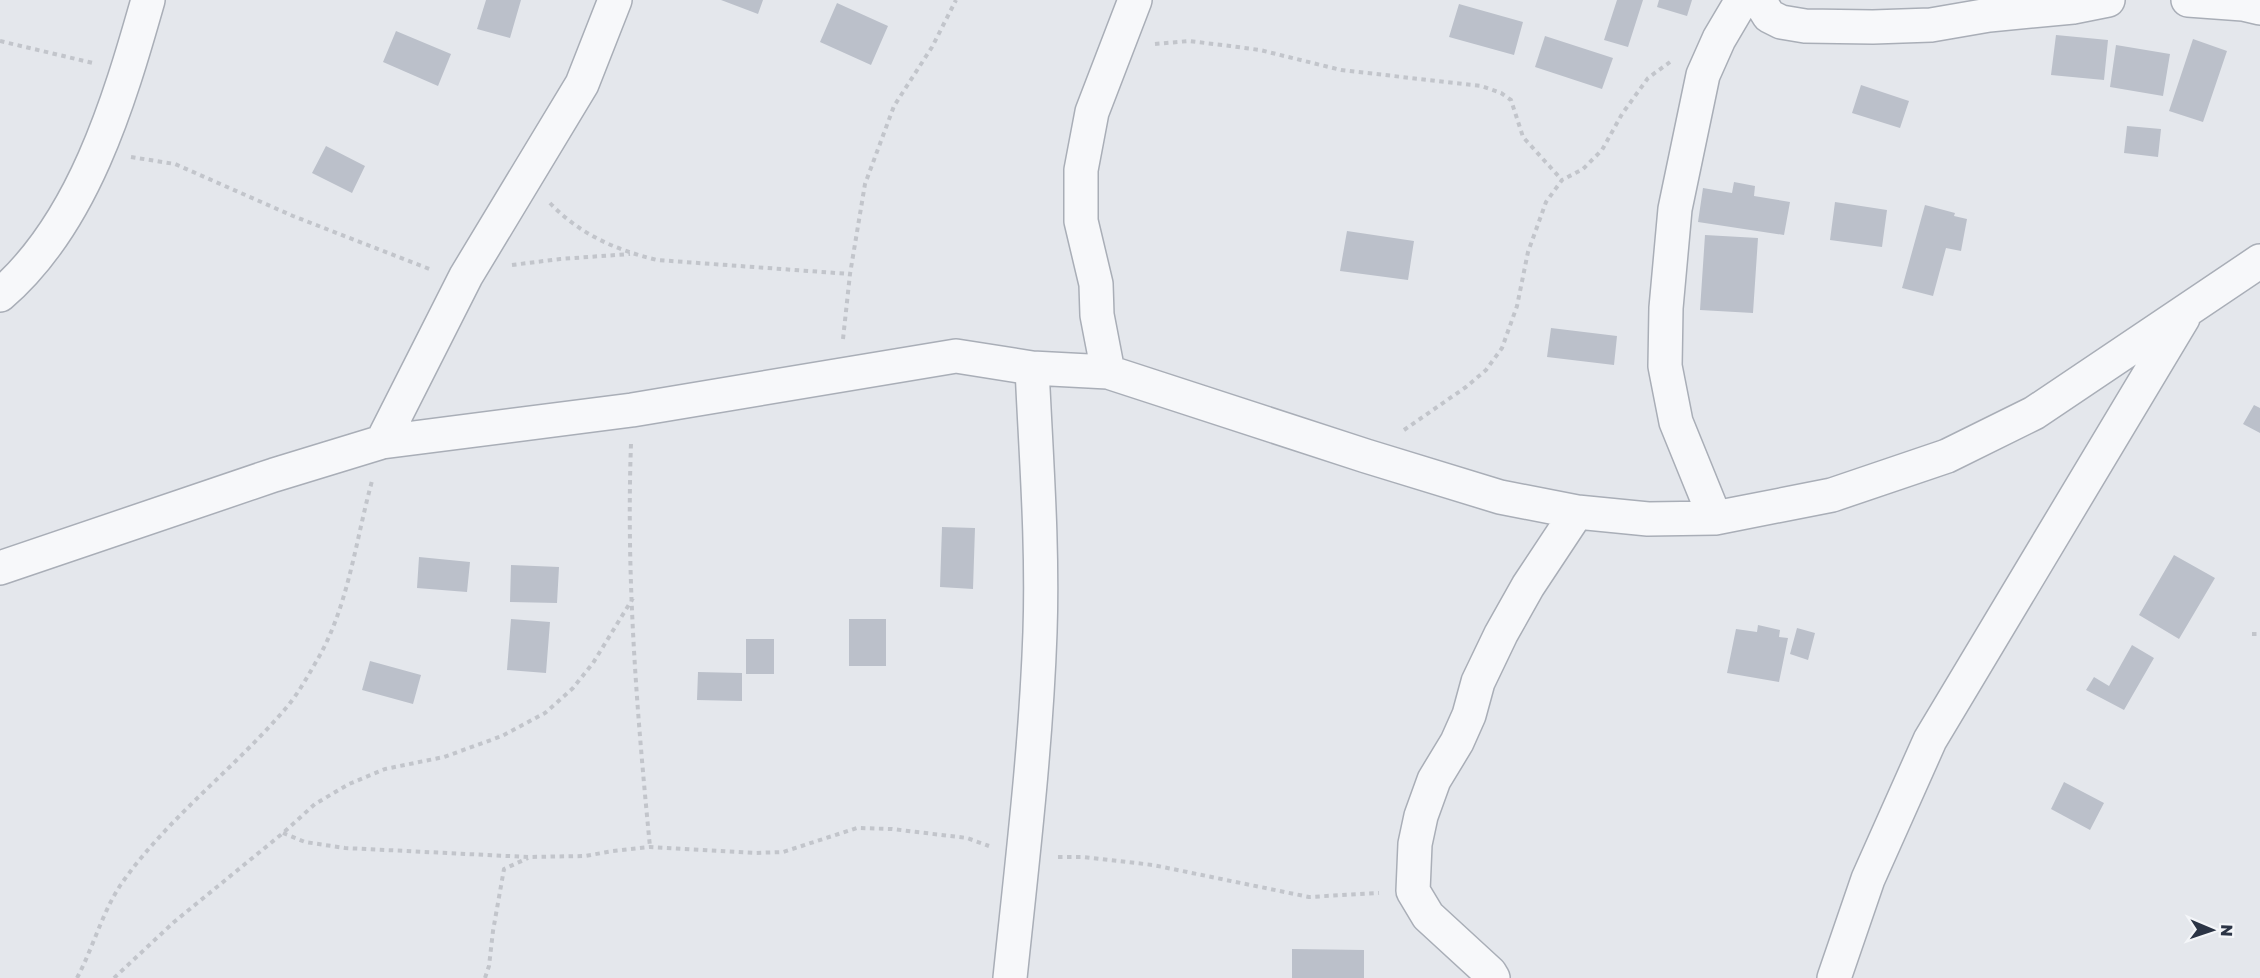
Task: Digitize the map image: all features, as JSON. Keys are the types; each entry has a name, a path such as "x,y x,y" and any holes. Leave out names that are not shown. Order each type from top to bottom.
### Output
{"street":[{"path":"0,295 18,279 48,243 76,200 128,71 148,0"},
{"path":"382,442 466,276 582,84 615,0"},
{"path":"1108,372 1097,315 1096,284 1081,221 1081,170 1092,112 1135,0"},
{"path":"1715,518 1676,422 1665,366 1665,320 1675,209 1703,75 1719,39 1757,5 1781,22 1804,26 1931,25 1989,15 2073,7 2108,0"},
{"path":"2188,0 2243,4 2260,8"},
{"path":"0,568 263,479 382,442 632,410 956,356 1032,368 1108,372 1500,497 1577,512 1648,519 1715,518 1832,495 1947,456 2034,413 2260,261"},
{"path":"1834,978 1868,879 1930,740 2188,308"},
{"path":"1010,978 1040,632 1039,525 1032,368"},
{"path":"1493,978 1491,973 1428,916 1413,891 1415,844 1421,816 1434,780 1457,742 1469,715 1478,682 1501,634 1528,586 1577,512"}],"path":[{"path":"839,376 850,274 865,184 894,106 932,47 956,0"},
{"path":"1366,456 1466,387 1486,370 1502,348 1517,306 1528,252 1546,202 1562,180 1583,169 1602,150 1622,114 1648,78 1685,51 1719,39"},
{"path":"1114,57 1144,45 1189,40 1260,50 1341,70 1481,86 1502,93 1511,100 1523,137 1562,180"},
{"path":"0,41 128,71"},
{"path":"94,156 116,155 175,164 394,257 428,269 466,276 520,263 630,254"},
{"path":"526,177 575,227 630,254 657,260 850,274"},
{"path":"632,410 630,477 633,598 638,709 650,848"},
{"path":"77,978 87,960 105,914 123,882 173,823 287,707 320,654 342,605 382,442"},
{"path":"114,978 174,922 283,834 315,804 349,784 385,769 444,758 502,736 545,712 573,688 593,663 633,598"},
{"path":"2252,634 2260,634"},
{"path":"283,834 305,842 345,849 528,857 585,856 650,848 755,853 783,852 857,828 892,829 967,838 1022,858 1083,857 1153,865 1309,897 1413,891"},
{"path":"485,978 489,966 492,931 504,869 528,857"}],"building":[{"path":"486,0 521,0 510,38 477,29"},
{"path":"721,0 763,0 758,14"},
{"path":"1617,0 1643,0 1628,47 1604,40"},
{"path":"1659,0 1692,0 1687,16 1657,7"},
{"path":"837,3 888,26 871,65 820,42"},
{"path":"1459,4 1523,22 1514,55 1449,37"},
{"path":"396,31 451,54 438,86 383,62"},
{"path":"2056,35 2108,40 2104,80 2051,75"},
{"path":"1545,36 1613,58 1602,89 1535,67"},
{"path":"2193,39 2227,51 2203,122 2169,111"},
{"path":"2116,45 2170,54 2163,96 2110,87"},
{"path":"1861,85 1909,101 1900,128 1852,113"},
{"path":"2127,126 2161,129 2158,157 2124,153"},
{"path":"326,146 365,166 352,193 312,173"},
{"path":"1734,182 1755,186 1754,196 1790,202 1784,235 1698,222 1703,188 1732,193"},
{"path":"1835,202 1887,210 1882,247 1830,240"},
{"path":"1925,205 1955,213 1954,216 1967,219 1961,251 1946,248 1933,296 1902,288"},
{"path":"1347,231 1414,241 1408,280 1340,271"},
{"path":"1705,235 1758,238 1753,313 1700,310"},
{"path":"1551,328 1617,336 1614,365 1547,357"},
{"path":"2254,405 2260,408 2260,433 2243,424"},
{"path":"942,527 975,528 973,589 940,587"},
{"path":"2174,555 2215,578 2179,639 2139,615"},
{"path":"419,557 470,562 467,592 417,588"},
{"path":"511,565 559,567 557,603 510,602"},
{"path":"511,619 550,622 546,673 507,670"},
{"path":"849,619 886,619 886,666 849,666"},
{"path":"1758,625 1780,630 1779,637 1788,638 1779,682 1727,673 1736,629 1757,632"},
{"path":"1797,628 1815,633 1808,660 1790,654"},
{"path":"746,639 774,639 774,674 746,674"},
{"path":"2132,645 2154,658 2124,710 2086,690 2094,677 2109,686"},
{"path":"370,661 421,675 413,704 362,690"},
{"path":"698,672 742,673 742,701 697,700"},
{"path":"2064,782 2104,803 2090,830 2051,809"},
{"path":"1292,949 1364,950 1364,978 1292,978"}]}
